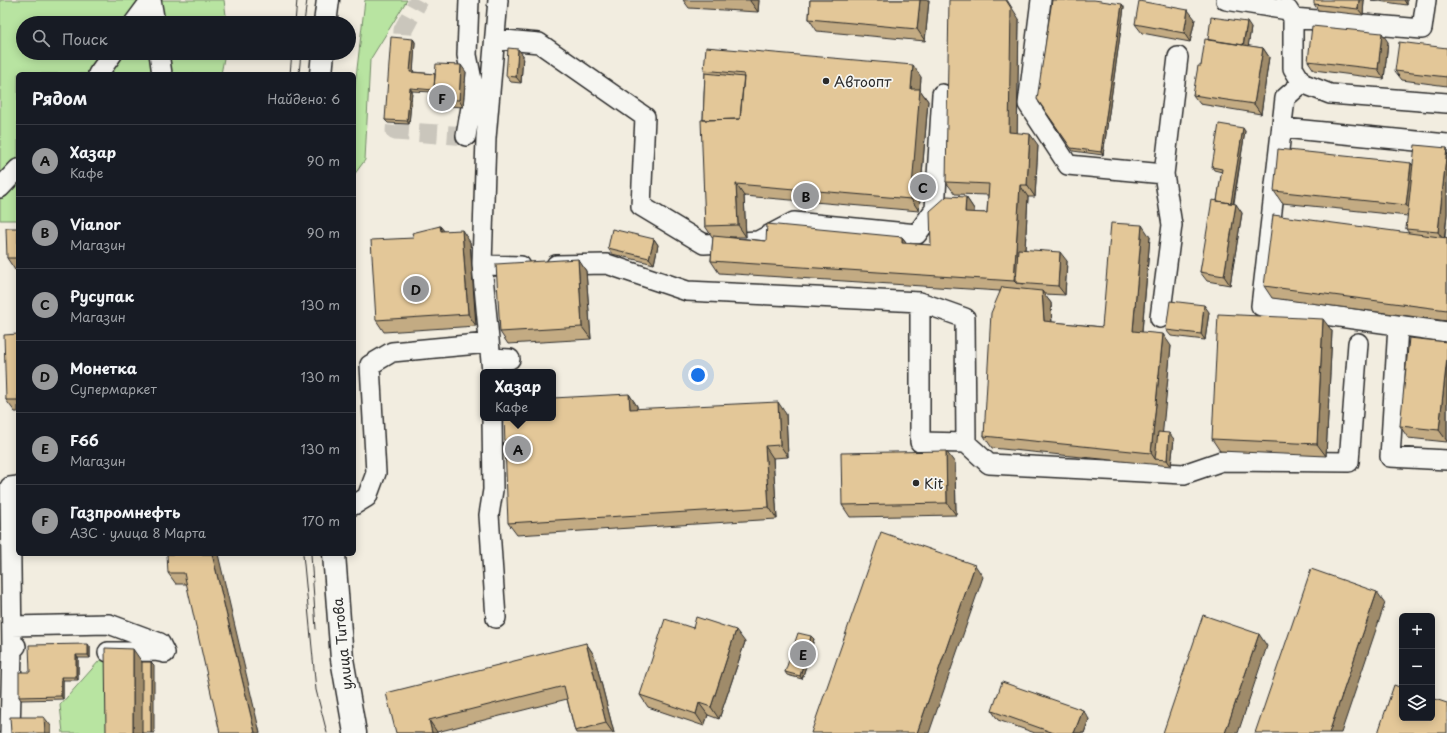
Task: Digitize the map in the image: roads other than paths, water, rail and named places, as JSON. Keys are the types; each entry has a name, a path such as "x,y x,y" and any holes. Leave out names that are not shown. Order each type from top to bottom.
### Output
{"main road":[{"path":"326,16 328,0"},
{"path":"321,72 322,60"},
{"name":"улица Титова","path":"334,556 342,659 355,733"}],"street":[{"path":"139,16 151,0"},
{"path":"151,0 153,16"},
{"path":"466,136 474,90 467,55 469,0"},
{"path":"356,504 367,497 376,473 370,365 392,352 496,358 482,266 486,138 498,0"},
{"path":"1041,0 1028,104 1068,165 1164,174"},
{"path":"1226,0 1288,10 1293,18 1293,68 1302,83 1330,94 1447,102"},
{"path":"1293,18 1422,29 1426,0"},
{"path":"495,39 539,43 645,117 641,206 704,244 758,241 794,222 918,234 936,209 942,94"},
{"path":"1160,318 1172,225 1164,174 1178,57"},
{"path":"99,72 108,60"},
{"path":"160,60 162,72"},
{"path":"1302,83 1285,98 1283,128 1261,306 1447,332"},
{"path":"1283,128 1447,144"},
{"path":"0,188 16,171"},
{"path":"482,266 607,264 686,291 920,302 965,318 966,443"},
{"path":"920,302 920,442 966,443 989,464 1184,474 1222,461 1349,462 1358,343"},
{"path":"1398,326 1390,457 1447,460"},
{"path":"492,421 493,490 489,515 496,618"},
{"path":"10,733 14,648 12,626 10,487 16,486"},
{"path":"12,626 109,624 160,643 165,653 155,651 107,652 108,667"}],"tunnel":[{"path":"401,63 403,30 419,0"},
{"path":"398,97 395,131 482,137"}],"tram line":[{"path":"296,16 297,0"},
{"path":"305,16 307,0"},
{"path":"290,72 291,60"},
{"path":"299,72 300,60"},
{"path":"303,556 316,690 327,733"},
{"path":"311,556 316,629"}],"place":[{"name":"Автоопт","path":"826,81"},
{"name":"Газпромнефть","path":"442,98"},
{"name":"Русупак","path":"923,187"},
{"name":"Vianor","path":"806,196"},
{"name":"Монетка","path":"416,289"},
{"name":"Хазар","path":"518,449"},
{"name":"Kit","path":"916,483"},
{"name":"F66","path":"803,654"}]}
